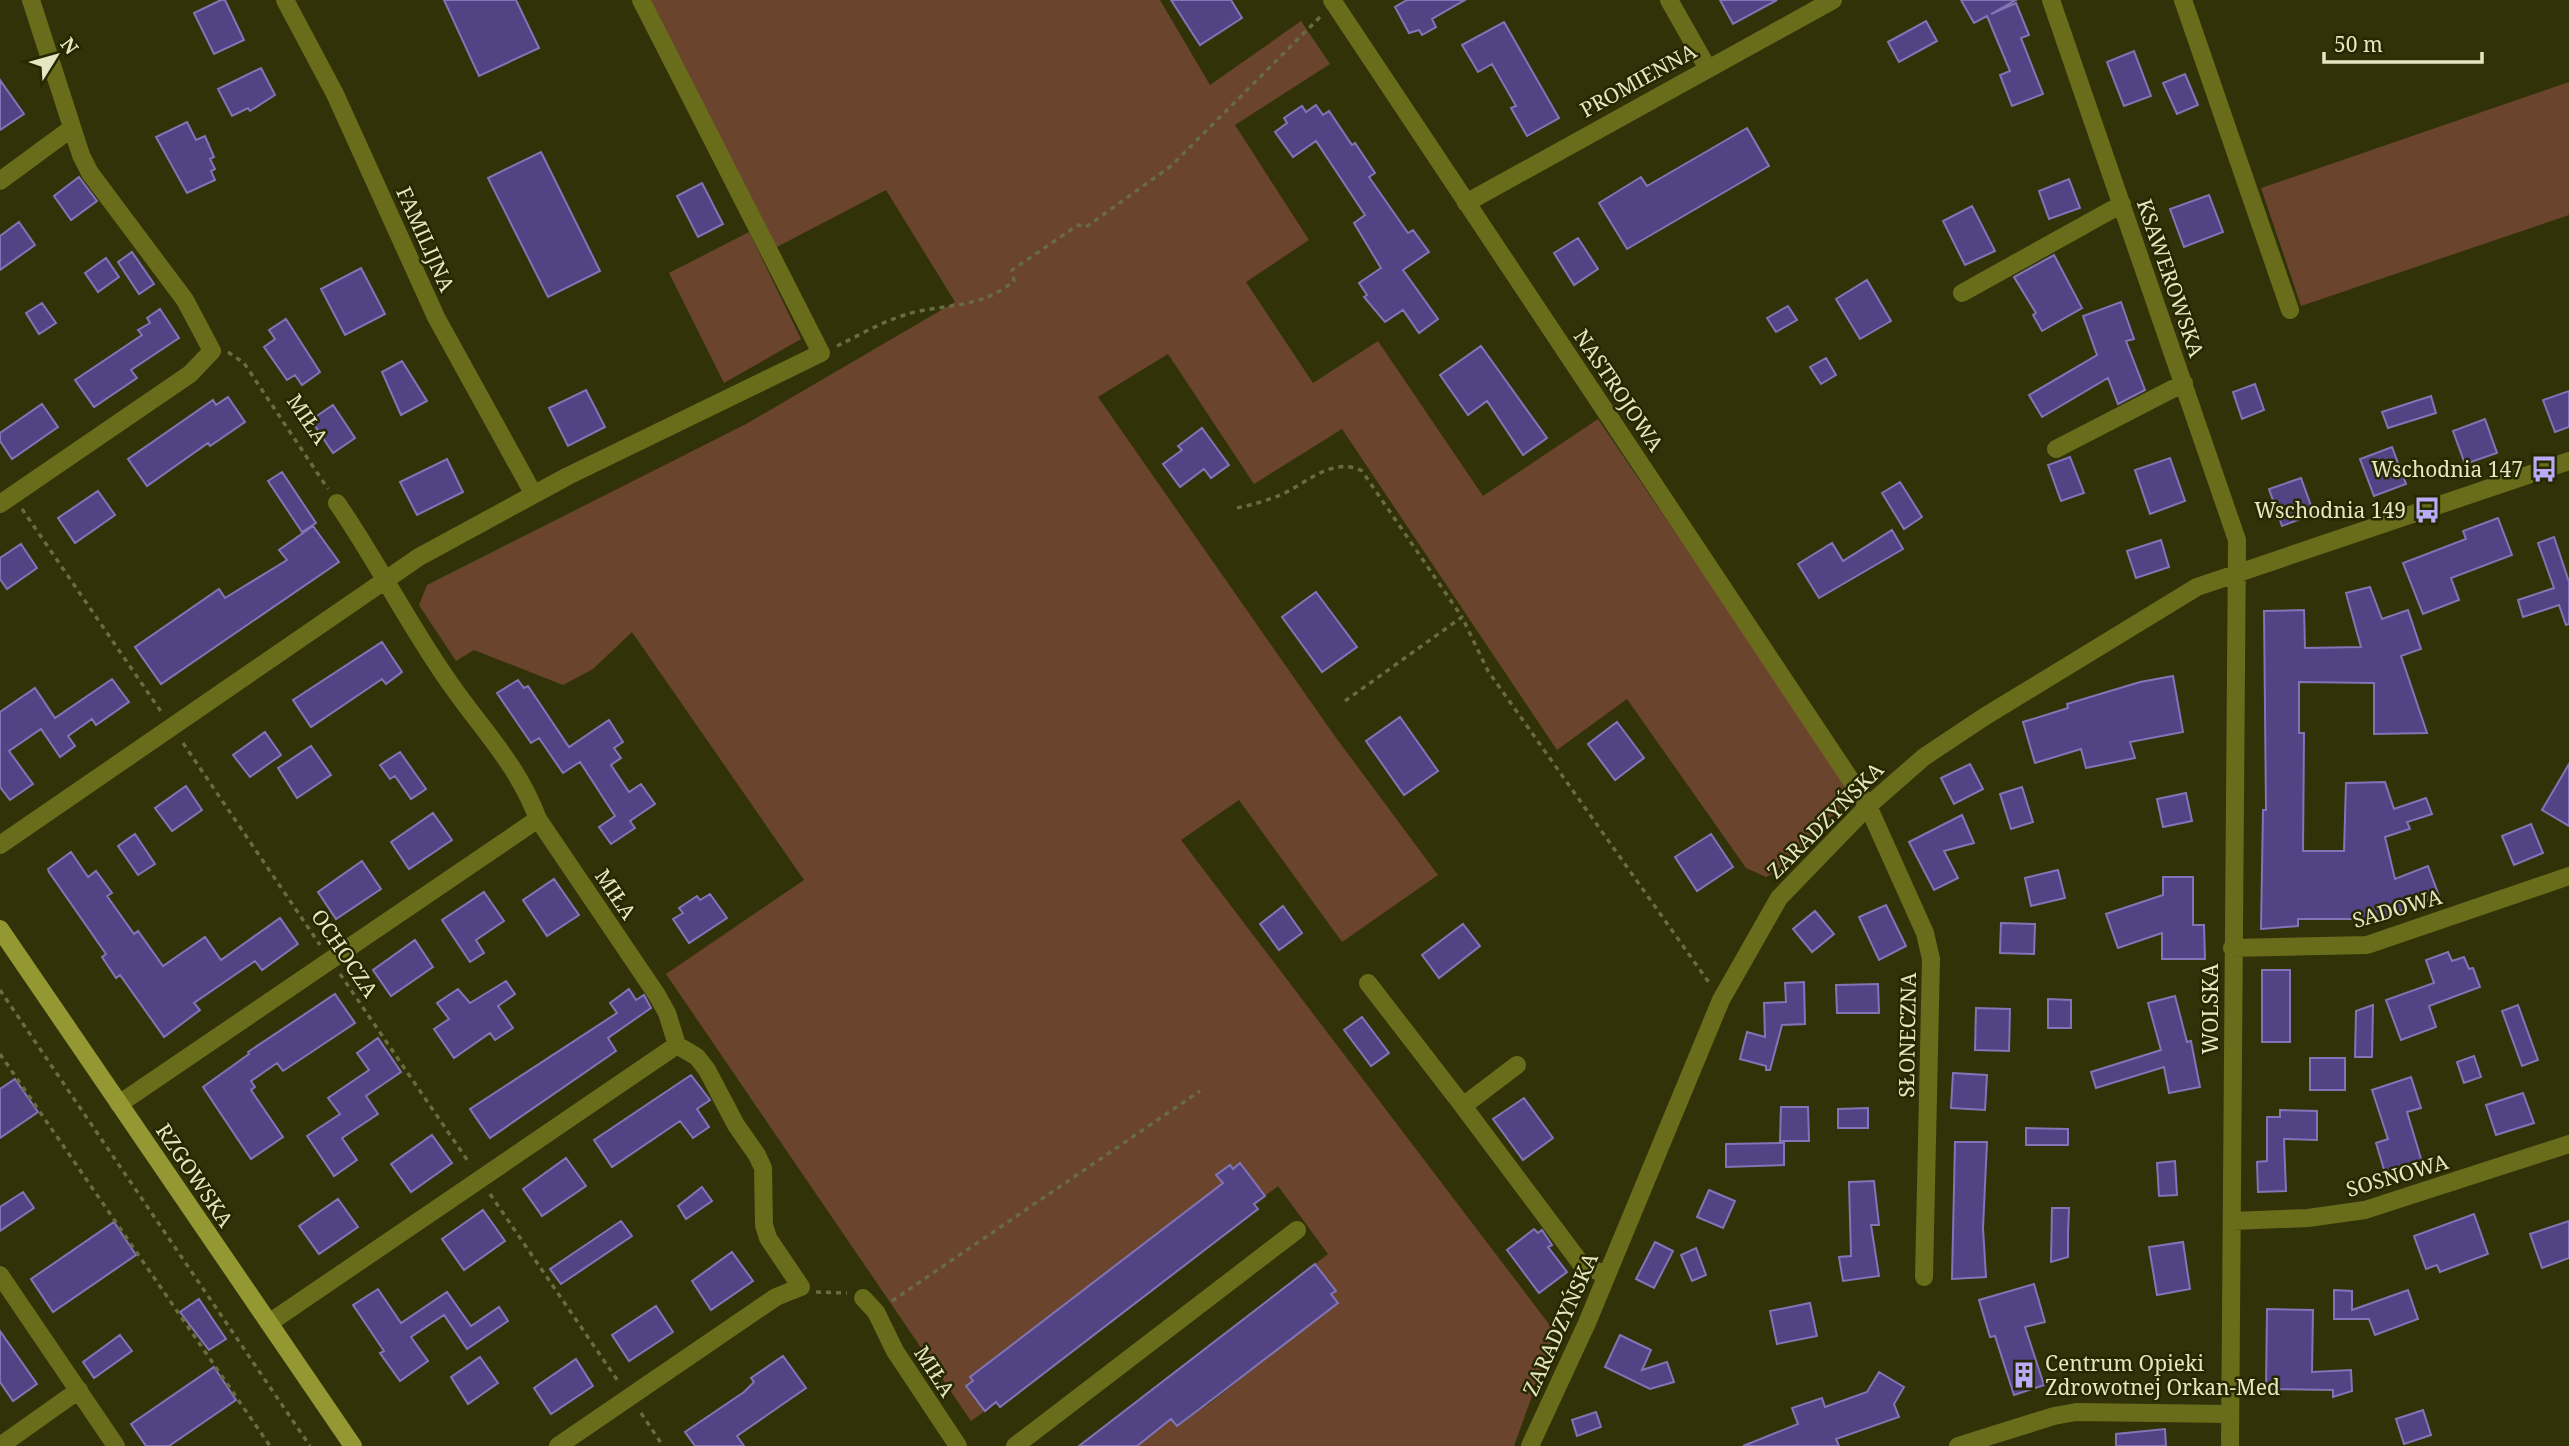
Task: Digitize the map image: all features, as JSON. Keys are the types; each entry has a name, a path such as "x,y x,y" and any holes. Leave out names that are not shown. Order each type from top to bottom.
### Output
{"main road":[{"name":"RZGOWSKA","path":"0,929 353,1446"}],"street":[{"path":"6,500 190,374 212,351 185,300 90,173 72,128 32,0"},
{"name":"FAMILIJNA","path":"285,0 340,104 436,317 478,398 507,441 533,494"},
{"path":"0,845 419,556 533,494 821,354 641,0"},
{"path":"1669,0 1707,67"},
{"name":"PROMIENNA","path":"1466,203 1707,67 1833,0"},
{"name":"KSAWEROWSKA","path":"2051,0 2234,527 2238,573"},
{"path":"2183,0 2290,310"},
{"name":"NASTROJOWA","path":"1333,1 1868,806"},
{"path":"0,181 72,128"},
{"path":"1962,293 2122,204"},
{"path":"2056,449 2183,383"},
{"name":"ZARADZYŃSKA","path":"1530,1446 1607,1275 1721,1000 1779,898 1868,806 1924,757 1984,717 2197,587 2569,461"},
{"name":"MIŁA","path":"337,503 388,579 401,607 455,690 510,761 528,793 538,819 657,995 667,1013 677,1045"},
{"name":"WOLSKA","path":"2231,1446 2232,948 2238,573"},
{"name":"SŁONECZNA","path":"1868,806 1925,933 1931,958 1924,1278"},
{"path":"120,1104 538,819"},
{"name":"SADOWA","path":"2232,948 2367,945 2569,876"},
{"path":"1368,983 1582,1265 1607,1275"},
{"path":"269,1323 677,1045 698,1057 736,1125 757,1155 765,1188 764,1225 768,1238 801,1287 776,1297 558,1446"},
{"path":"1463,1106 1517,1065"},
{"name":"SOSNOWA","path":"2232,1222 2308,1218 2365,1210 2569,1144"},
{"path":"1016,1446 1297,1230"},
{"path":"0,1275 116,1446"},
{"name":"MIŁA","path":"863,1298 876,1312 895,1351 958,1446"},
{"path":"0,1446 79,1390"},
{"path":"1958,1446 2053,1416 2076,1412 2230,1414"}],"path":[{"path":"821,354 897,318 942,306 989,299 1014,281 1013,270 1077,225 1086,227 1171,166 1333,1"},
{"name":"MIŁA","path":"212,351 231,352 244,363 337,503"},
{"path":"1237,508 1277,497 1332,467 1349,465 1362,471 1462,617 1488,671 1721,1000"},
{"name":"OCHOCZA","path":"6,500 172,727 663,1446"},
{"path":"1345,701 1462,617"},
{"path":"0,990 310,1446"},
{"path":"0,1054 270,1446"},
{"path":"876,1312 1200,1091"},
{"path":"801,1287 830,1295 849,1293 863,1298"}],"shaded area":[{"path":"651,0 1160,0 1210,85 1301,21 1330,64 1235,125 1309,240 1246,282 1313,383 1378,341 1483,496 1598,419 1853,794 1785,867 1766,877 1746,868 1627,699 1557,750 1342,429 1254,484 1168,354 1098,397 1334,735 1438,875 1342,942 1239,800 1181,840 1555,1332 1514,1446 1137,1446 1164,1425 1167,1413 1177,1426 1176,1423 1219,1396 1335,1291 1315,1264 1328,1254 1278,1186 1265,1196 1240,1163 1233,1169 1229,1165 1217,1174 1223,1183 1210,1192 1212,1197 1199,1207 1195,1204 1170,1223 1172,1227 1159,1238 1156,1234 1130,1254 1133,1258 1119,1268 1116,1265 971,1376 973,1381 966,1386 985,1411 971,1421 666,974 804,880 632,632 593,669 563,685 474,650 456,661 419,605 427,585 746,424 955,302 886,190 775,248"},
{"path":"2569,82 2569,215 2301,306 2261,188"},
{"path":"749,232 801,339 724,383 669,273"}],"building":[{"path":"225,0 244,40 214,54 194,13"},
{"path":"444,0 516,0 539,48 479,76"},
{"path":"1171,0 1231,0 1242,18 1200,45"},
{"path":"1407,0 1465,0 1432,19 1436,27 1422,35 1419,30 1409,33 1395,7"},
{"path":"1720,0 1777,0 1733,24"},
{"path":"1961,0 2016,0 1991,14 2016,3 2029,35 2021,38 2043,94 2012,106 2000,75 2010,71 1987,16 1974,23"},
{"path":"1926,21 1937,41 1899,62 1888,42"},
{"path":"1504,22 1559,118 1527,136 1511,108 1516,106 1492,64 1478,72 1462,45"},
{"path":"2134,51 2151,96 2124,106 2107,62"},
{"path":"261,68 275,95 250,111 248,108 232,116 218,89"},
{"path":"2185,74 2198,105 2177,114 2163,83"},
{"path":"0,80 24,114 0,130"},
{"path":"1316,105 1323,115 1329,111 1352,145 1355,143 1375,173 1369,177 1408,233 1413,230 1429,252 1403,270 1438,319 1419,333 1403,310 1385,322 1364,297 1367,295 1359,283 1381,268 1354,223 1365,215 1316,141 1293,157 1275,132 1287,123 1284,118 1302,106 1306,112"},
{"path":"187,122 196,140 205,136 214,157 210,159 215,169 211,171 215,180 187,193 156,137"},
{"path":"1747,128 1769,166 1627,249 1599,203 1641,177 1647,186"},
{"path":"541,152 600,271 548,297 488,178"},
{"path":"79,177 97,201 71,220 54,196"},
{"path":"2069,179 2080,208 2049,219 2039,191"},
{"path":"702,183 723,224 698,237 677,196"},
{"path":"2209,195 2223,232 2184,247 2170,209"},
{"path":"1972,206 1995,251 1965,265 1943,221"},
{"path":"19,222 35,245 0,270 0,236"},
{"path":"1578,238 1598,269 1574,285 1554,253"},
{"path":"132,252 154,284 139,294 118,262"},
{"path":"2054,255 2082,308 2042,331 2033,315 2036,313 2014,277"},
{"path":"106,258 119,277 98,292 85,273"},
{"path":"361,268 385,314 345,335 321,289"},
{"path":"1867,280 1891,321 1860,339 1836,299"},
{"path":"2121,302 2134,339 2126,341 2145,390 2118,404 2108,378 2042,417 2029,395 2097,355 2083,316"},
{"path":"42,303 56,323 39,334 26,313"},
{"path":"1788,306 1797,320 1776,332 1767,318"},
{"path":"160,309 179,338 131,370 137,378 94,407 75,380 142,335 138,330 150,323 147,318"},
{"path":"286,319 320,372 302,385 295,375 287,380 264,347 275,339 269,330"},
{"path":"1481,346 1547,438 1523,455 1487,401 1468,415 1440,375"},
{"path":"1826,358 1836,375 1821,384 1810,367"},
{"path":"402,361 427,401 401,415 382,372"},
{"path":"2255,384 2264,410 2242,419 2233,392"},
{"path":"586,390 605,427 568,446 549,408"},
{"path":"2569,391 2569,427 2555,432 2543,400"},
{"path":"2431,396 2436,413 2388,428 2382,412"},
{"path":"228,397 245,422 210,446 208,443 147,486 128,459 213,400 216,405"},
{"path":"42,404 58,427 12,459 0,441 0,433"},
{"path":"333,405 355,438 333,453 311,420"},
{"path":"2485,419 2497,453 2465,464 2453,431"},
{"path":"1202,428 1229,465 1211,478 1204,469 1180,487 1163,464 1182,450 1178,446"},
{"path":"2392,447 2406,484 2374,496 2360,459"},
{"path":"2070,457 2084,493 2061,501 2048,465"},
{"path":"2170,458 2185,501 2150,514 2135,470"},
{"path":"447,459 463,492 417,515 400,482"},
{"path":"282,472 316,523 302,532 268,481"},
{"path":"2301,478 2314,514 2282,526 2269,489"},
{"path":"1900,482 1922,517 1904,529 1882,493"},
{"path":"98,491 115,515 75,543 58,518"},
{"path":"2498,518 2512,555 2451,578 2459,600 2423,614 2403,563 2466,539 2463,531"},
{"path":"313,526 339,562 161,684 135,647 219,589 225,598 287,560 279,550"},
{"path":"1892,530 1903,549 1819,598 1798,564 1832,543 1843,561"},
{"path":"2554,537 2569,582 2569,624 2566,625 2559,605 2523,617 2518,600 2554,588 2538,543"},
{"path":"2161,540 2169,567 2136,578 2127,551"},
{"path":"21,544 37,568 7,589 0,579 0,558"},
{"path":"2370,587 2382,619 2408,610 2421,649 2401,656 2427,733 2374,734 2374,683 2299,682 2299,733 2304,733 2303,851 2344,851 2346,783 2385,782 2394,809 2426,798 2432,814 2407,822 2410,829 2385,837 2395,879 2428,866 2439,896 2379,919 2298,919 2298,926 2261,929 2263,810 2266,810 2264,611 2304,610 2305,648 2361,647 2346,593"},
{"path":"1316,592 1357,647 1322,672 1282,617"},
{"path":"382,642 402,672 386,684 382,679 311,727 293,700"},
{"path":"2173,676 2183,732 2130,742 2135,758 2086,768 2081,749 2035,763 2023,722 2068,708 2067,704 2140,682"},
{"path":"112,679 129,702 96,725 92,719 68,736 75,746 60,757 41,729 9,751 33,784 10,800 0,787 0,712 35,688 55,718"},
{"path":"518,680 524,688 528,686 569,747 609,720 623,742 614,748 621,758 611,765 629,792 641,784 655,804 630,821 635,828 611,844 599,827 615,816 580,762 563,773 539,738 531,743 497,693"},
{"path":"1400,717 1438,771 1404,795 1366,741"},
{"path":"1617,722 1644,758 1615,780 1588,744"},
{"path":"265,732 281,755 250,777 233,755"},
{"path":"311,746 331,775 297,798 278,768"},
{"path":"400,752 426,789 411,799 395,776 390,779 380,765"},
{"path":"1970,764 1983,789 1954,804 1941,778"},
{"path":"2569,764 2569,826 2542,810"},
{"path":"186,786 202,810 172,831 155,808"},
{"path":"2022,787 2033,822 2011,829 2000,794"},
{"path":"2186,793 2192,821 2163,827 2157,799"},
{"path":"433,813 452,840 409,869 391,842"},
{"path":"1962,815 1974,843 1944,851 1958,878 1934,890 1909,842"},
{"path":"2531,824 2543,853 2514,865 2502,836"},
{"path":"135,834 155,864 138,875 118,846"},
{"path":"1711,834 1733,867 1697,891 1675,857"},
{"path":"71,852 88,877 96,871 112,893 107,896 134,934 138,931 163,966 205,937 221,960 280,918 298,944 262,970 255,961 194,1003 200,1010 164,1037 120,975 116,978 102,957 106,954 49,872 48,869"},
{"path":"362,861 381,889 336,919 318,892"},
{"path":"2058,870 2065,898 2031,906 2025,878"},
{"path":"2163,877 2193,877 2193,925 2204,925 2205,959 2162,959 2162,933 2118,948 2106,914 2163,895"},
{"path":"554,879 579,915 547,936 523,900"},
{"path":"484,892 504,921 476,940 484,953 470,962 442,920"},
{"path":"710,894 727,918 689,943 673,919 683,913 679,908 697,896 700,900"},
{"path":"1886,905 1906,946 1879,960 1859,917"},
{"path":"1283,906 1302,933 1279,950 1260,924"},
{"path":"1815,911 1834,934 1812,952 1793,929"},
{"path":"2001,923 2035,924 2034,954 2000,953"},
{"path":"1463,924 1480,946 1439,978 1422,955"},
{"path":"415,940 433,967 391,996 373,970"},
{"path":"2448,952 2452,961 2464,957 2469,969 2473,968 2480,987 2429,1006 2436,1027 2401,1040 2386,1000 2434,983 2426,960"},
{"path":"2262,970 2290,970 2290,1042 2262,1042"},
{"path":"506,981 515,994 498,1006 513,1028 495,1040 490,1033 454,1058 434,1029 449,1019 437,1003 458,989 470,1003"},
{"path":"1804,982 1805,1024 1782,1025 1770,1070 1766,1070 1766,1066 1740,1059 1747,1032 1765,1037 1764,1003 1786,1002 1785,983"},
{"path":"1878,984 1879,1013 1837,1013 1836,985"},
{"path":"629,989 636,1000 644,995 651,1008 608,1038 616,1051 490,1138 470,1109 617,1013 610,1003"},
{"path":"335,994 355,1023 283,1071 277,1063 251,1081 255,1087 251,1090 283,1137 251,1159 203,1087 249,1054 248,1052"},
{"path":"2175,996 2187,1042 2191,1041 2200,1087 2169,1093 2164,1067 2096,1088 2091,1072 2161,1050 2148,1003"},
{"path":"2048,999 2071,1000 2071,1028 2048,1028"},
{"path":"2373,1005 2372,1057 2355,1057 2356,1011"},
{"path":"2518,1005 2538,1060 2522,1066 2502,1011"},
{"path":"1976,1008 2010,1009 2009,1051 1975,1050"},
{"path":"1362,1017 1389,1053 1371,1066 1344,1030"},
{"path":"378,1038 401,1072 366,1096 378,1114 342,1138 357,1160 334,1176 307,1136 340,1114 328,1098 369,1070 357,1053"},
{"path":"2474,1056 2481,1077 2464,1083 2457,1062"},
{"path":"2310,1058 2345,1058 2345,1090 2310,1090"},
{"path":"1953,1073 1987,1075 1985,1110 1951,1108"},
{"path":"691,1075 710,1100 697,1109 709,1127 693,1138 680,1121 612,1167 594,1140"},
{"path":"2411,1077 2421,1108 2407,1112 2422,1162 2385,1173 2376,1143 2388,1139 2372,1090"},
{"path":"15,1079 38,1112 0,1138 0,1089"},
{"path":"2523,1093 2534,1123 2496,1135 2486,1105"},
{"path":"1524,1098 1553,1138 1523,1160 1493,1119"},
{"path":"1781,1107 1808,1107 1809,1141 1780,1141"},
{"path":"1868,1108 1868,1128 1838,1128 1838,1109"},
{"path":"2280,1110 2317,1111 2317,1140 2284,1139 2286,1191 2258,1192 2257,1162 2267,1161 2267,1117 2280,1117"},
{"path":"2026,1128 2068,1129 2068,1145 2026,1145"},
{"path":"432,1135 452,1163 411,1192 391,1164"},
{"path":"1955,1142 1987,1142 1983,1228 1986,1277 1952,1279"},
{"path":"1784,1143 1784,1165 1726,1167 1726,1144"},
{"path":"566,1158 586,1186 542,1216 523,1189"},
{"path":"2175,1161 2177,1195 2159,1196 2157,1163"},
{"path":"1240,1163 1265,1196 1254,1204 1258,1209 1000,1407 996,1402 985,1411 966,1386 973,1381 970,1377 1223,1183 1216,1175 1230,1165 1233,1169"},
{"path":"1874,1181 1879,1225 1871,1225 1879,1276 1843,1281 1839,1257 1851,1256 1849,1182"},
{"path":"702,1187 712,1201 686,1219 678,1206"},
{"path":"1709,1190 1735,1201 1723,1228 1697,1217"},
{"path":"23,1192 34,1208 0,1231 0,1207"},
{"path":"338,1199 358,1227 319,1254 299,1226"},
{"path":"2052,1208 2069,1208 2068,1257 2051,1262"},
{"path":"483,1210 505,1241 464,1270 442,1239"},
{"path":"2474,1214 2488,1254 2440,1272 2437,1265 2426,1269 2414,1236"},
{"path":"621,1221 632,1236 561,1284 550,1269"},
{"path":"2569,1221 2569,1258 2542,1268 2530,1234"},
{"path":"114,1222 136,1255 53,1312 31,1279"},
{"path":"1534,1229 1538,1233 1542,1230 1552,1245 1548,1247 1567,1272 1539,1293 1507,1250"},
{"path":"1655,1242 1673,1251 1654,1288 1636,1279"},
{"path":"2183,1242 2190,1289 2157,1295 2149,1247"},
{"path":"1696,1248 1706,1275 1692,1281 1681,1255"},
{"path":"732,1252 753,1281 711,1310 692,1281"},
{"path":"1315,1264 1336,1291 1331,1294 1338,1303 1177,1426 1171,1419 1137,1446 1079,1446"},
{"path":"2034,1284 2045,1322 2025,1327 2044,1385 2014,1395 1995,1336 1990,1337 1979,1300"},
{"path":"378,1289 401,1323 447,1292 471,1326 499,1307 508,1321 467,1349 444,1315 411,1337 428,1361 400,1381 380,1353 384,1351 353,1305"},
{"path":"2334,1290 2352,1291 2352,1310 2408,1290 2418,1319 2375,1335 2369,1319 2334,1319"},
{"path":"199,1299 226,1339 209,1350 180,1312"},
{"path":"1810,1303 1817,1336 1777,1344 1770,1311"},
{"path":"656,1306 673,1332 629,1361 612,1335"},
{"path":"2267,1309 2313,1310 2312,1372 2351,1370 2352,1391 2333,1397 2333,1390 2266,1389"},
{"path":"0,1331 37,1384 13,1401 0,1382"},
{"path":"120,1335 132,1351 94,1378 83,1362"},
{"path":"1620,1335 1651,1350 1642,1370 1667,1362 1674,1382 1650,1389 1605,1367"},
{"path":"783,1356 806,1388 737,1436 744,1446 695,1446 685,1432 744,1392 754,1382 751,1378"},
{"path":"480,1357 498,1383 468,1404 451,1377"},
{"path":"576,1359 593,1386 551,1414 534,1388"},
{"path":"214,1367 236,1400 169,1446 146,1446 131,1424"},
{"path":"1879,1372 1904,1387 1894,1404 1899,1417 1836,1439 1839,1446 1743,1446 1798,1424 1792,1408 1822,1398 1825,1407 1867,1392"},
{"path":"2423,1410 2431,1435 2404,1444 2396,1419"},
{"path":"1596,1412 1601,1427 1577,1436 1572,1420"},
{"path":"2165,1429 2166,1446 2116,1446 2116,1434"}],"place":[{"name":"Wschodnia 147","path":"2544,469"},
{"name":"Wschodnia 149","path":"2427,510"},
{"name":"Centrum Opieki Zdrowotnej Orkan-Med","path":"2024,1375"}]}
